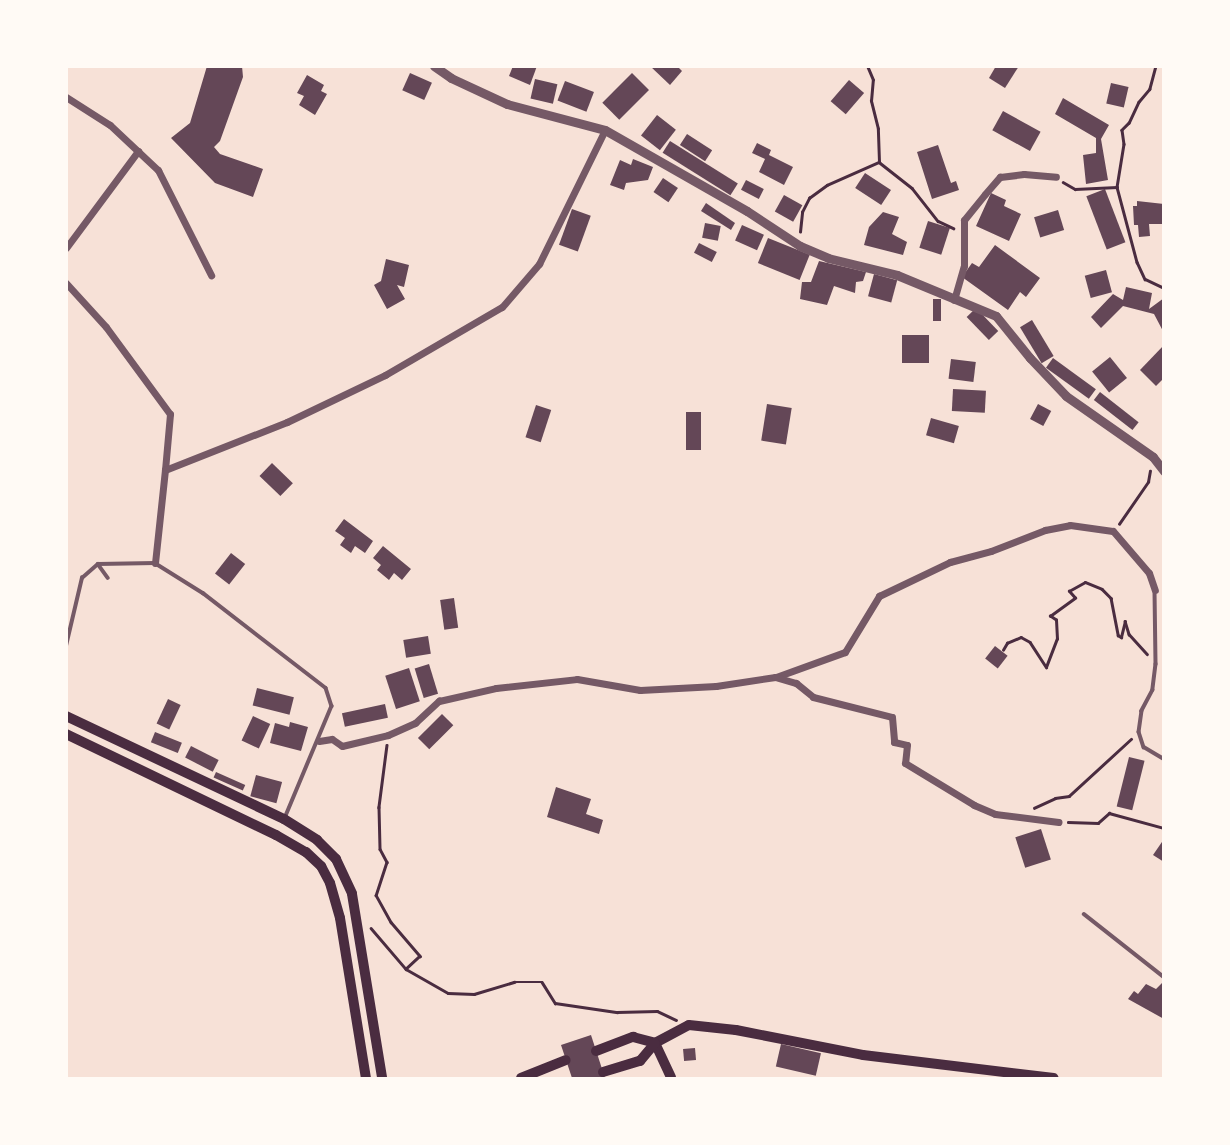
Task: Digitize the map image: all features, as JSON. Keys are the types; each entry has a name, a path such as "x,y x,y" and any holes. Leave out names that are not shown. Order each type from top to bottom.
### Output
{"main road":[{"path":"66,716 284,819 317,840 337,859 345,874 356,917 371,1024 382,1079"},
{"path":"66,734 276,835 306,852 321,866 330,883 340,918 366,1079"},
{"path":"276,835 284,819"},
{"path":"603,1072 640,1061 655,1043 689,1025 736,1030 863,1055 1054,1079"},
{"path":"596,1051 634,1037 655,1043"},
{"path":"655,1043 671,1079"},
{"path":"521,1079 566,1060"}],"street":[{"path":"434,66 451,78 507,104 605,130 747,211 800,246 828,258 897,275 996,316 1066,396 1153,457 1164,471"},
{"path":"66,97 110,125 158,170 211,275"},
{"path":"164,470 287,422 385,375 502,307 539,264 605,130"},
{"path":"66,248 138,151"},
{"path":"954,300 964,266 964,220 1000,177 1024,174 1055,177"},
{"path":"66,283 106,327 170,414 155,562"},
{"path":"1153,457 1164,454"},
{"path":"319,741 332,739 342,746 388,735 415,723 439,701 496,688 577,679 640,690 716,687 775,677 845,652 879,596 950,562 991,551 1045,530 1070,526 1113,531 1149,573 1155,590"},
{"path":"775,677 796,684 813,697 892,717 894,742 907,745 905,762 974,804 995,814 1058,822"}],"lane":[{"path":"66,646 82,578 98,564 155,562 203,593 326,688 332,706 284,819"},
{"path":"98,564 108,578"},
{"path":"1155,590 1156,664 1153,690 1142,711 1139,732 1144,747 1164,759"},
{"path":"1083,914 1164,977"}],"path":[{"path":"867,66 873,80 871,101 878,129 879,162"},
{"path":"1156,66 1150,89 1122,130 1124,144 1117,187 1137,262 1145,279 1164,288"},
{"path":"879,162 912,188 938,220 964,230"},
{"path":"800,246 802,212 808,198 827,185 879,162"},
{"path":"1055,177 1075,189 1117,187"},
{"path":"1113,531 1148,482 1153,457"},
{"path":"1003,650 1007,643 1021,637 1030,642 1046,667 1057,639 1056,620 1050,616 1075,598 1069,591 1085,582 1102,589 1111,598 1118,635 1121,637 1125,621 1129,634 1156,664"},
{"path":"1021,818 1055,798 1069,796 1139,732"},
{"path":"388,735 379,807 380,849 387,862 376,895 391,922 419,956 406,970"},
{"path":"1058,822 1098,823 1109,813 1164,828"},
{"path":"356,917 364,920 406,970 448,993 474,994 514,982 542,982 555,1003 617,1012 657,1011 689,1025"}],"building":[{"path":"207,66 242,66 243,77 220,141 214,147 220,154 263,169 253,197 215,183 171,138 190,123"},
{"path":"513,66 537,66 530,85 509,76"},
{"path":"650,66 677,66 682,71 670,85"},
{"path":"996,66 1019,66 1005,88 989,78"},
{"path":"410,73 432,83 424,100 402,90"},
{"path":"632,73 649,90 619,120 602,103"},
{"path":"307,75 324,85 321,91 327,94 315,115 299,105 304,96 297,93"},
{"path":"535,79 557,84 553,104 531,98"},
{"path":"849,80 864,93 846,114 831,101"},
{"path":"565,81 594,92 586,112 557,101"},
{"path":"1111,83 1129,87 1124,108 1106,103"},
{"path":"1063,98 1109,125 1101,139 1108,180 1086,184 1083,155 1096,153 1096,138 1055,114"},
{"path":"1003,111 1041,132 1030,151 992,130"},
{"path":"657,115 676,130 660,150 641,135"},
{"path":"687,134 712,150 705,161 680,145"},
{"path":"670,141 738,183 730,195 663,153"},
{"path":"757,143 771,150 769,155 793,167 784,185 759,172 765,159 752,153"},
{"path":"938,145 951,183 956,181 959,190 932,199 917,152"},
{"path":"633,159 653,167 648,180 626,183 624,190 610,185 620,160 631,165"},
{"path":"865,173 891,190 881,205 855,188"},
{"path":"663,178 678,188 668,202 653,192"},
{"path":"746,180 764,189 759,199 741,190"},
{"path":"1105,189 1125,242 1107,249 1086,196"},
{"path":"991,193 1006,200 1004,206 1021,214 1009,241 976,226"},
{"path":"784,195 802,205 793,222 775,212"},
{"path":"1137,201 1164,204 1164,224 1149,224 1150,236 1139,237 1138,225 1134,225 1133,206 1137,206"},
{"path":"706,203 735,223 731,230 701,211"},
{"path":"572,209 591,216 578,252 559,245"},
{"path":"1058,210 1064,230 1040,237 1034,217"},
{"path":"883,212 899,217 892,234 907,242 903,255 864,245 869,227"},
{"path":"928,221 950,228 941,255 919,248"},
{"path":"705,223 721,226 718,241 702,238"},
{"path":"742,225 764,235 757,250 735,241"},
{"path":"768,238 810,255 800,280 758,263"},
{"path":"699,243 717,252 712,262 694,253"},
{"path":"995,245 1040,278 1026,297 1020,292 1008,310 962,277 972,263 979,267"},
{"path":"386,259 409,265 404,287 397,285 405,299 387,309 374,285 381,281"},
{"path":"819,261 866,272 863,281 856,282 855,293 834,286 827,305 800,299 802,282 811,282"},
{"path":"1106,270 1112,292 1091,298 1085,276"},
{"path":"874,274 897,280 891,302 868,296"},
{"path":"1126,287 1152,293 1149,309 1164,298 1164,333 1154,314 1123,306 1101,328 1091,317 1113,294 1123,300"},
{"path":"933,299 941,299 941,321 933,321"},
{"path":"976,308 998,331 989,340 967,317"},
{"path":"1032,320 1054,356 1042,363 1020,327"},
{"path":"902,335 929,335 929,363 902,363"},
{"path":"1164,345 1164,378 1156,386 1140,370"},
{"path":"1110,357 1127,378 1109,392 1092,371"},
{"path":"1053,358 1096,389 1089,399 1046,368"},
{"path":"951,359 976,362 973,382 949,379"},
{"path":"953,389 986,391 985,413 952,411"},
{"path":"1100,392 1139,422 1132,430 1094,400"},
{"path":"767,404 792,408 786,444 761,441"},
{"path":"1038,404 1051,411 1043,426 1030,419"},
{"path":"536,405 551,410 541,442 525,437"},
{"path":"686,412 701,412 701,450 686,450"},
{"path":"931,418 959,426 954,443 926,435"},
{"path":"272,463 293,483 280,496 259,476"},
{"path":"344,519 373,541 365,553 355,546 351,553 340,545 345,538 335,531"},
{"path":"383,546 411,569 402,580 394,573 389,580 377,570 381,565 373,558"},
{"path":"231,553 245,564 229,585 215,573"},
{"path":"454,598 458,628 444,630 440,600"},
{"path":"428,636 431,654 406,658 403,640"},
{"path":"995,646 1008,656 998,668 985,659"},
{"path":"429,664 438,694 424,698 415,668"},
{"path":"409,668 420,701 396,709 385,676"},
{"path":"257,688 294,697 290,715 253,705"},
{"path":"168,699 181,705 169,729 157,723"},
{"path":"385,704 388,718 345,727 342,713"},
{"path":"442,714 453,725 429,749 418,738"},
{"path":"253,716 270,724 259,749 242,740"},
{"path":"290,722 308,727 301,751 270,743 275,723 289,727"},
{"path":"155,732 182,743 178,753 151,742"},
{"path":"191,746 219,760 213,772 185,758"},
{"path":"1129,757 1145,761 1132,810 1117,806"},
{"path":"216,772 245,785 243,790 214,777"},
{"path":"256,775 282,782 276,803 250,796"},
{"path":"556,787 591,799 586,814 603,820 599,834 547,817"},
{"path":"1041,829 1051,859 1025,868 1015,837"},
{"path":"1164,839 1164,862 1153,855"},
{"path":"1162,983 1164,1019 1128,999 1134,991 1138,994 1146,984 1156,989"},
{"path":"591,1035 605,1078 572,1078 561,1045"},
{"path":"781,1044 821,1053 816,1076 776,1066"},
{"path":"695,1048 696,1060 684,1061 683,1049"}]}
